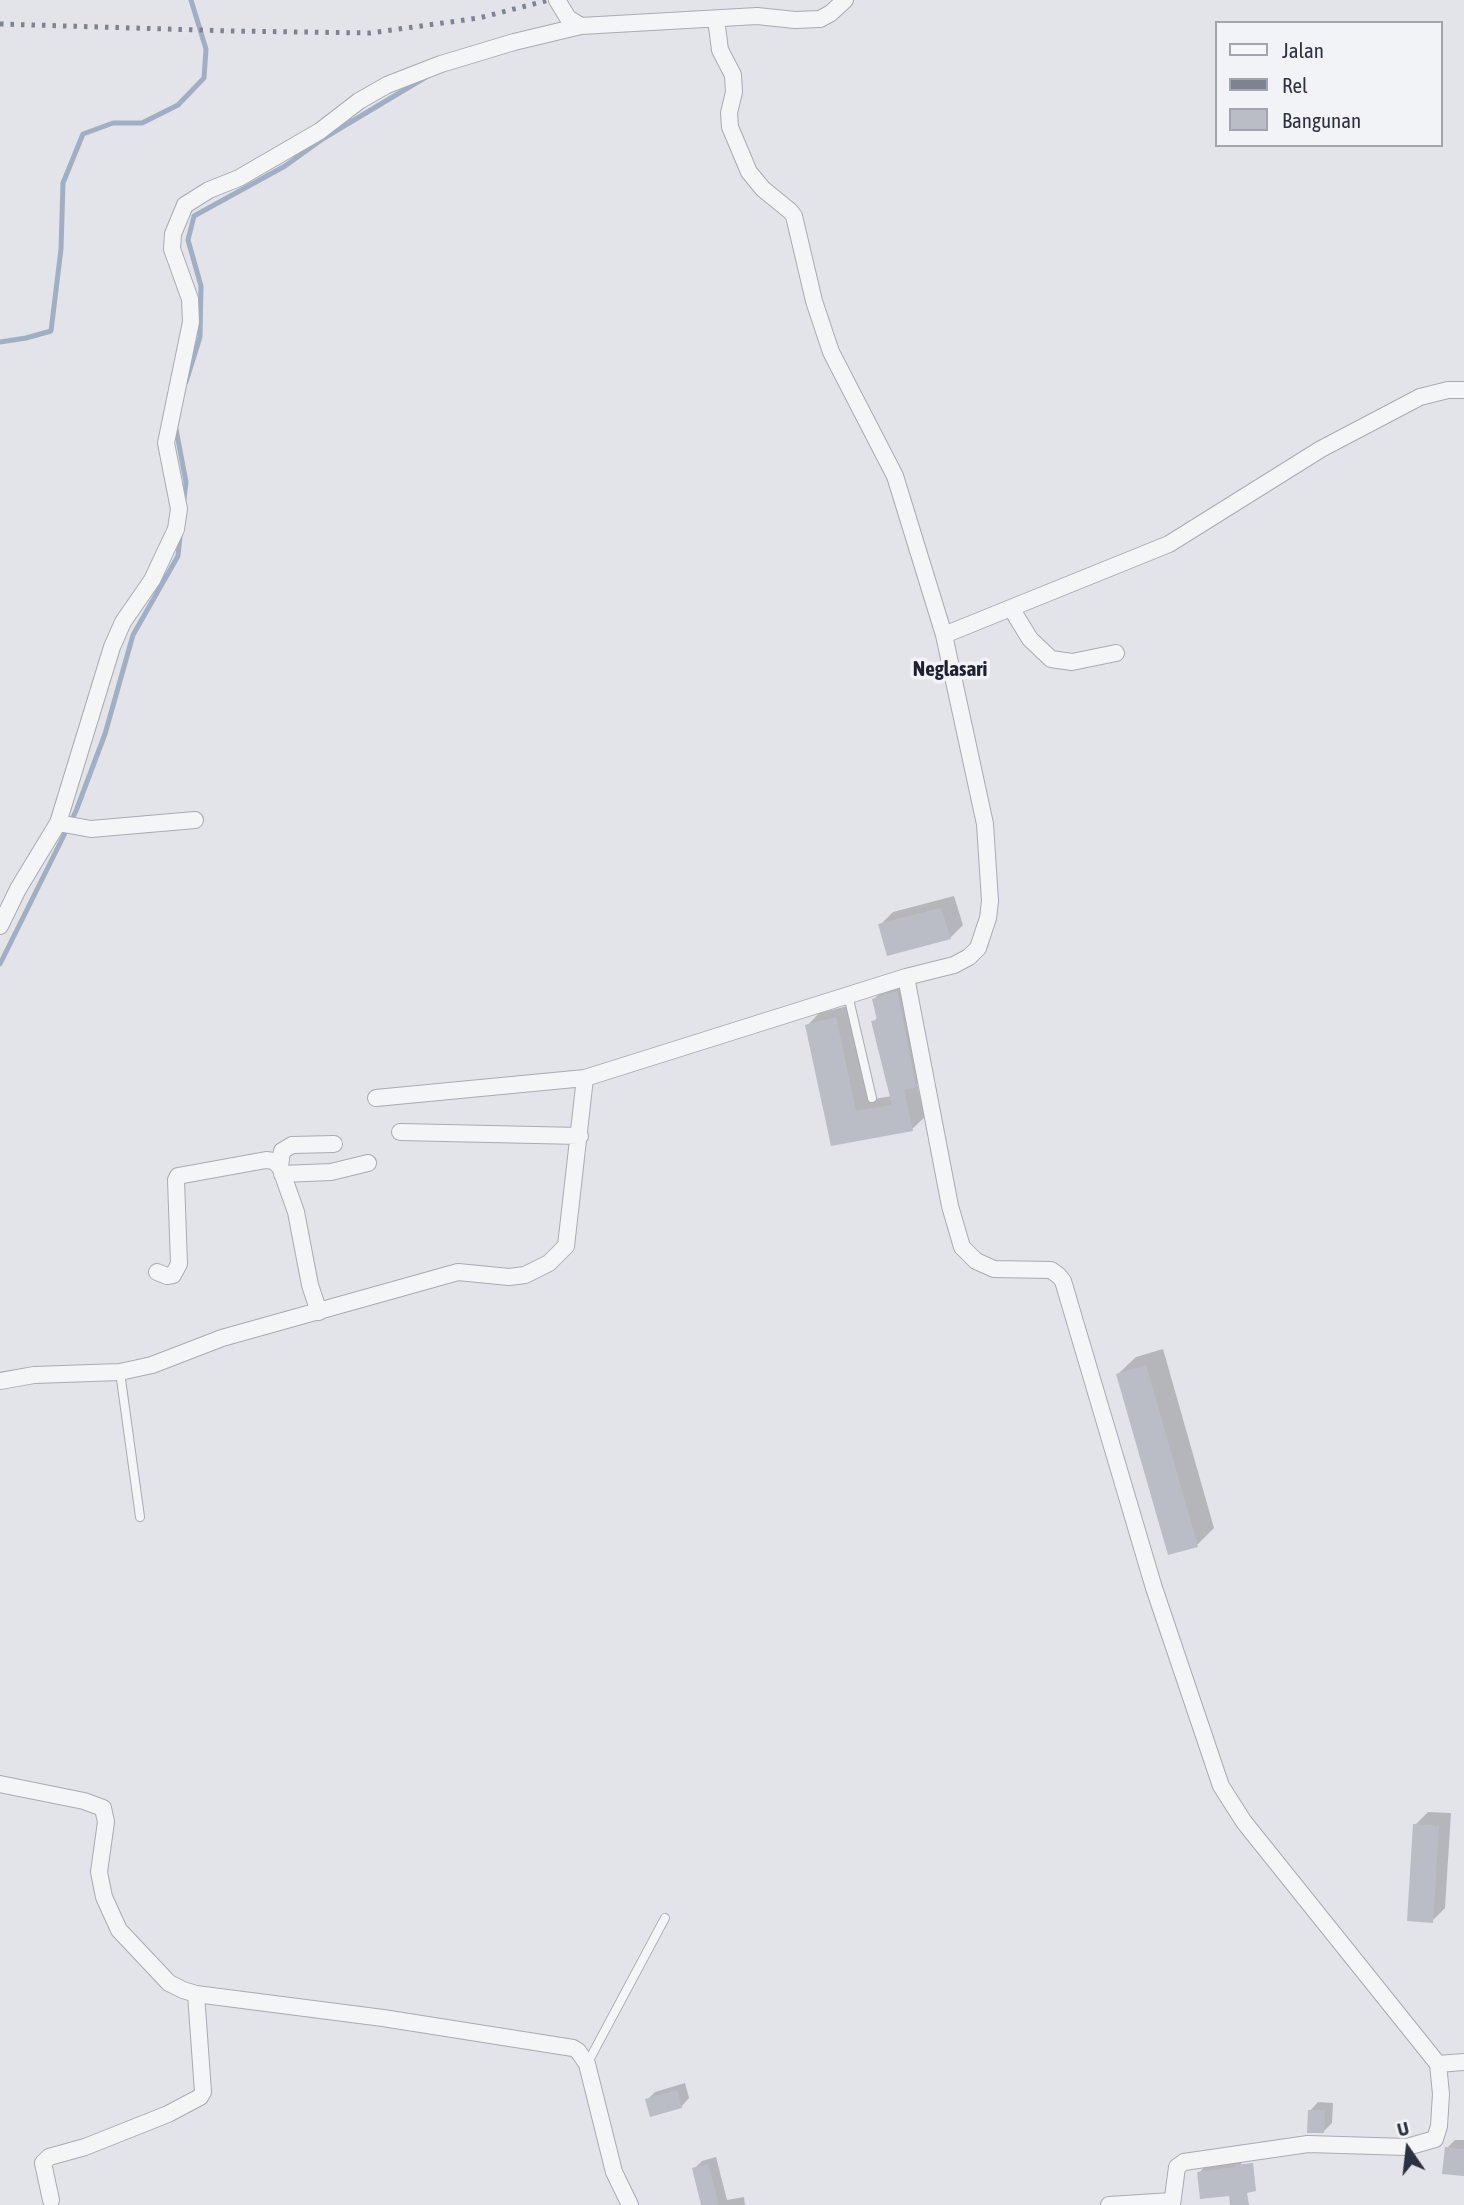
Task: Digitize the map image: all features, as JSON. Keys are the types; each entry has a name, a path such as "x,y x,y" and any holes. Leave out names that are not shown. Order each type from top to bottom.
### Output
{"street":[{"path":"556,0 568,18 581,26"},
{"path":"0,926 18,889 60,824 112,646 123,622 152,580 176,529 179,509 166,443 191,322 190,299 172,249 173,234 185,205 209,190 239,178 320,131 359,101 387,85 453,60 581,26 757,16 795,20 820,19 845,0"},
{"path":"376,1098 604,1073 906,977 954,965 969,957 978,948 988,918 990,901 985,824 944,635 895,476 831,352 814,301 794,216 763,189 749,172 730,127 733,75 720,50 716,19"},
{"path":"944,635 1169,544 1321,449 1420,397 1448,390 1464,390"},
{"path":"1011,608 1030,639 1051,659 1072,662 1116,653"},
{"path":"60,824 82,829 195,820"},
{"path":"906,977 950,1206 962,1247 975,1261 994,1269 1051,1270 1063,1282 1154,1588 1221,1786 1244,1822 1438,2064 1441,2094 1439,2126 1435,2139 1428,2143 1407,2147 1308,2144 1184,2162 1177,2167 1172,2203 1109,2205"},
{"path":"0,1381 34,1375 120,1372 176,1357 222,1338 451,1273 467,1271 517,1277 549,1263 561,1253 569,1236 585,1077"},
{"path":"400,1132 580,1136"},
{"path":"281,1171 282,1151 292,1145 334,1144"},
{"path":"157,1272 173,1275 179,1264 178,1176 266,1160 274,1161 281,1171 296,1212 310,1285 319,1312"},
{"path":"281,1171 331,1172 368,1163"},
{"path":"0,1784 84,1801 103,1808 106,1822 99,1872 104,1897 119,1930 169,1983 196,1994 383,2018 573,2048 583,2055 587,2064 608,2154 630,2205"},
{"path":"51,2200 43,2163 49,2157 85,2147 168,2114 200,2097 203,2092 196,1994"},
{"path":"1438,2064 1464,2062"}],"lane":[{"path":"848,995 872,1098"},
{"path":"120,1372 140,1517"},
{"path":"587,2064 665,1918"}],"building":[{"path":"941,908 951,939 887,956 878,924"},
{"path":"897,991 916,1087 904,1090 913,1131 831,1146 805,1025 836,1017 856,1111 892,1105 871,1021 877,1020 872,999"},
{"path":"1146,1365 1198,1547 1168,1555 1116,1374"},
{"path":"1413,1824 1439,1826 1433,1923 1407,1921"},
{"path":"677,2090 682,2108 650,2117 645,2099"},
{"path":"1308,2110 1325,2110 1324,2133 1307,2133"},
{"path":"1445,2147 1464,2149 1464,2176 1442,2174"},
{"path":"1253,2163 1256,2191 1247,2193 1249,2205 1230,2205 1229,2196 1200,2199 1197,2172"},
{"path":"708,2164 719,2205 701,2205 692,2168"}],"waterway":[{"path":"0,342 51,331 61,249 63,183 83,134 113,123 142,123 178,105 204,78 206,49 191,0"},
{"path":"186,382 200,337 201,286 188,240 194,216 285,166 324,138 426,77"},
{"path":"176,429 186,482 184,499"},
{"path":"0,964 76,811 105,734 133,635 178,556 180,536"}],"railway":[{"path":"0,24 370,33 479,18 549,0"}],"district":[{"name":"Neglasari","path":"950,669"}]}
